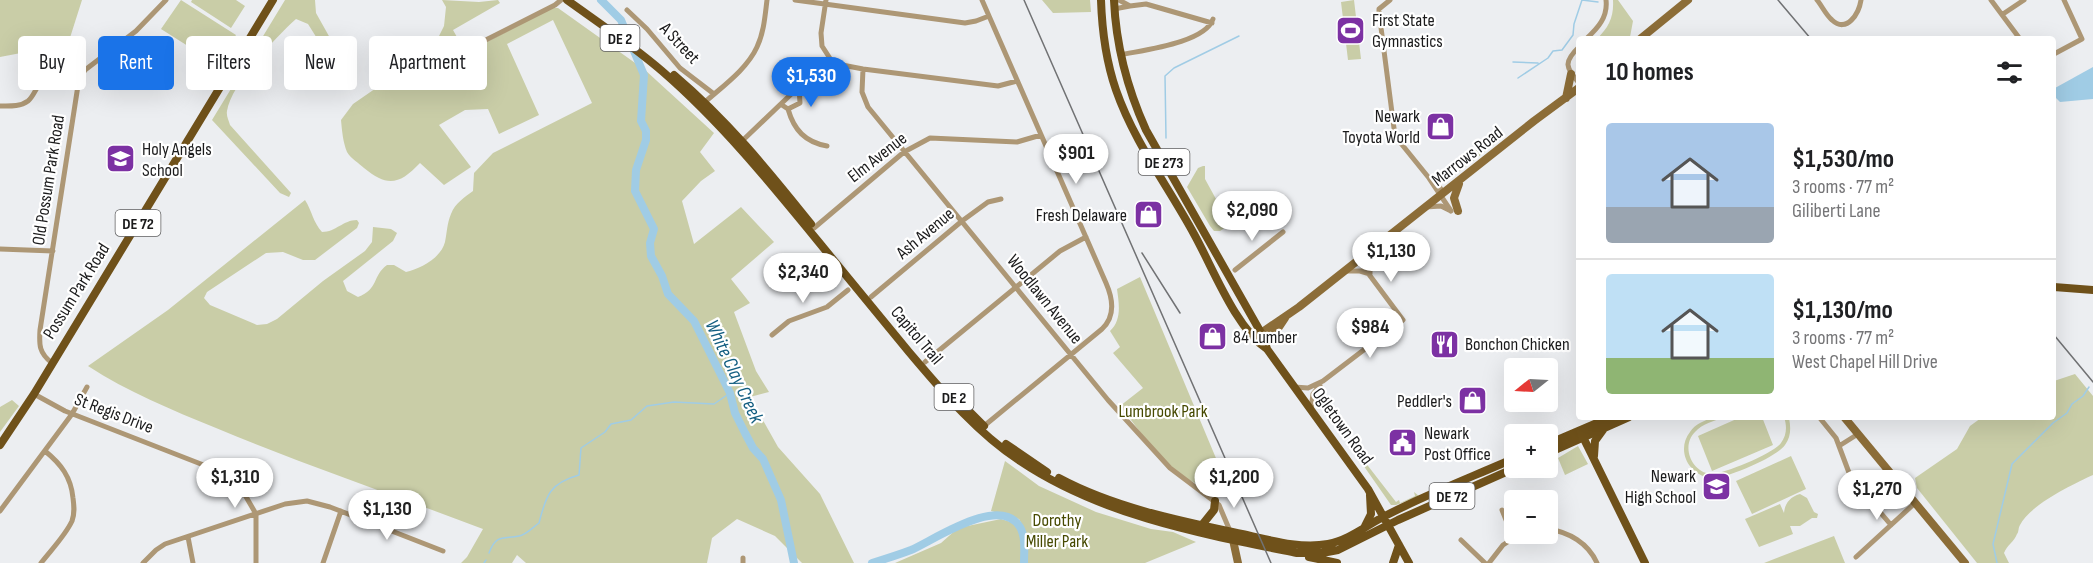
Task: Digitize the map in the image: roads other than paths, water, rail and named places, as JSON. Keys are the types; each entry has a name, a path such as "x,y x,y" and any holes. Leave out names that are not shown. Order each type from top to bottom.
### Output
{"main road":[{"name":"Possum Park Road","path":"0,445 34,394 273,0"},
{"name":"Capitol Trail","path":"567,0 577,3 705,102 814,228 952,395 984,426 1021,455 1075,486 1130,506 1297,553 1322,553 1338,550 1386,520"},
{"path":"1101,0 1114,5"},
{"name":"Ogletown Road","path":"1101,0 1106,49 1116,90 1131,127 1175,201 1224,293 1368,489 1386,520"},
{"name":"Ogletown Road","path":"1114,5 1120,55 1131,95 1146,130 1210,242 1259,338"},
{"name":"Capitol Trail","path":"664,70 740,143 956,407 982,432 1018,460 1055,482 1103,504 1156,521 1232,536 1310,546 1333,543 1365,527 1386,520"},
{"path":"1158,173 1163,172 1178,196 1191,208"},
{"path":"1175,201 1190,218 1202,238 1210,242"},
{"path":"2056,287 2093,290"},
{"path":"1558,447 1606,420"},
{"path":"1558,441 1622,420"},
{"path":"1595,460 1595,441 1606,427"},
{"path":"1580,434 1645,563"},
{"name":"DE 72","path":"1386,520 1504,463"},
{"name":"DE 72","path":"1386,520 1504,472"},
{"path":"1365,527 1371,514 1368,489"},
{"path":"1202,525 1214,510 1215,501"},
{"name":"DE 273","path":"1386,520 1409,563"},
{"path":"1393,563 1400,545"},
{"path":"1297,553 1337,563"}],"street":[{"path":"86,69 136,31 166,0"},
{"path":"487,39 561,0"},
{"path":"705,102 753,54 760,38 767,0"},
{"path":"795,0 826,2 965,23 989,16"},
{"path":"982,0 1109,288 1112,307 1106,326 984,426"},
{"path":"1119,0 1130,6"},
{"path":"1390,0 1379,9 1379,12 1395,136 1429,178 1434,180 1454,211"},
{"path":"1590,36 1603,20 1606,0"},
{"path":"1644,36 1688,0"},
{"path":"1817,0 1832,21 1842,24 1855,18 1860,11 1861,0"},
{"path":"1991,0 2018,36"},
{"path":"2003,14 2024,0"},
{"path":"2056,53 2082,39 2064,0"},
{"path":"826,2 821,33 822,46 829,58 837,64 998,86 1017,81"},
{"path":"1114,5 1151,5 1213,21 1199,34 1182,41 1120,55"},
{"name":"A Street","path":"627,10 647,29 680,68 714,94"},
{"path":"1576,50 1569,56 1567,63 1576,81"},
{"path":"740,143 829,58"},
{"name":"Woodlawn Avenue","path":"862,69 862,92 868,107 1108,400 1170,468 1215,501 1225,515 1232,536"},
{"path":"1571,74 1565,98 1576,97"},
{"path":"788,109 800,103 800,88"},
{"name":"Marrows Road","path":"1259,338 1280,327 1285,318 1576,89"},
{"path":"0,106 18,105 28,101 35,90"},
{"name":"Old Possum Park Road","path":"52,363 44,357 39,345 77,90"},
{"path":"782,105 788,109 792,122 800,133 812,142 827,146"},
{"name":"Elm Avenue","path":"814,228 904,152 930,138 1017,142 1041,135"},
{"path":"1454,211 1455,190 1463,178"},
{"name":"Ash Avenue","path":"871,297 962,221 988,202 1001,199"},
{"path":"1426,207 1441,206 1454,211"},
{"path":"1235,270 1283,232"},
{"path":"925,362 1060,251 1086,237"},
{"path":"0,249 53,251"},
{"path":"1370,274 1370,259 1374,249"},
{"path":"1294,387 1308,388 1323,381 1403,320 1359,261"},
{"path":"1346,270 1370,274"},
{"path":"848,290 850,280"},
{"path":"772,335 789,321 827,307 848,290 858,290"},
{"path":"1311,410 1313,394 1323,381"},
{"path":"0,511 72,414 87,387"},
{"name":"St Regis Drive","path":"34,394 72,414 224,473 245,495 256,514"},
{"path":"1821,420 1836,438 1851,478 1891,525"},
{"path":"1846,420 1965,563"},
{"path":"1839,446 1858,434"},
{"path":"41,563 66,531 74,510 72,486 57,461 45,451"},
{"path":"143,563 156,550 188,537 285,504 307,501 341,511 443,551"},
{"path":"1856,557 1915,503"},
{"path":"1502,510 1504,514"},
{"path":"323,563 341,511"},
{"path":"256,514 256,563"},
{"path":"1558,531 1573,536 1591,552 1598,563"},
{"path":"1232,536 1238,563"},
{"path":"188,537 193,563"},
{"path":"1461,540 1487,563 1505,544"}],"water":[{"path":"2093,67 2093,99 2060,102 2056,98 2056,87"}],"waterway":[{"name":"White Clay Creek","path":"601,0 621,20 644,75 641,121 646,131 646,140 636,170 635,191 654,229 650,243 651,256 662,276 668,294 694,321 730,393 735,413 753,448 763,459 781,500 794,563"},
{"path":"1518,78 1548,58 1553,51 1562,50 1573,35 1582,0 1598,2"},
{"path":"1166,138 1165,76 1174,68 1239,36"},
{"path":"1513,62 1538,63"},
{"path":"1997,563 1993,544 2012,464 2053,423 2067,413 2072,404 2083,396 2089,387"},
{"path":"489,553 497,540 527,533 539,523 547,498 555,486 579,475 581,448 605,432 611,424 631,420 647,406 674,402 714,404 730,393"},
{"name":"White Clay Creek","path":"872,563 911,550 967,522 998,515 1011,518 1020,527 1024,540 1024,563"}],"railway":[{"path":"1024,0 1271,563"},
{"path":"1778,0 1808,36"},
{"path":"1142,253 1180,313"},
{"path":"2056,337 2093,382"}],"place":[{"name":"First State Gymnastics","path":"1351,30"},
{"name":"Newark Toyota World","path":"1441,126"},
{"name":"Holy Angels School","path":"121,159"},
{"name":"Fresh Delaware","path":"1148,215"},
{"name":"84 Lumber","path":"1212,337"},
{"name":"Bonchon Chicken","path":"1444,344"},
{"name":"Peddler's","path":"1473,401"},
{"name":"Newark Post Office","path":"1403,443"},
{"name":"Newark High School","path":"1717,486"}],"park label":[{"name":"Lumbrook Park","path":"1163,411"},
{"name":"Dorothy Miller Park","path":"1057,530"}]}
